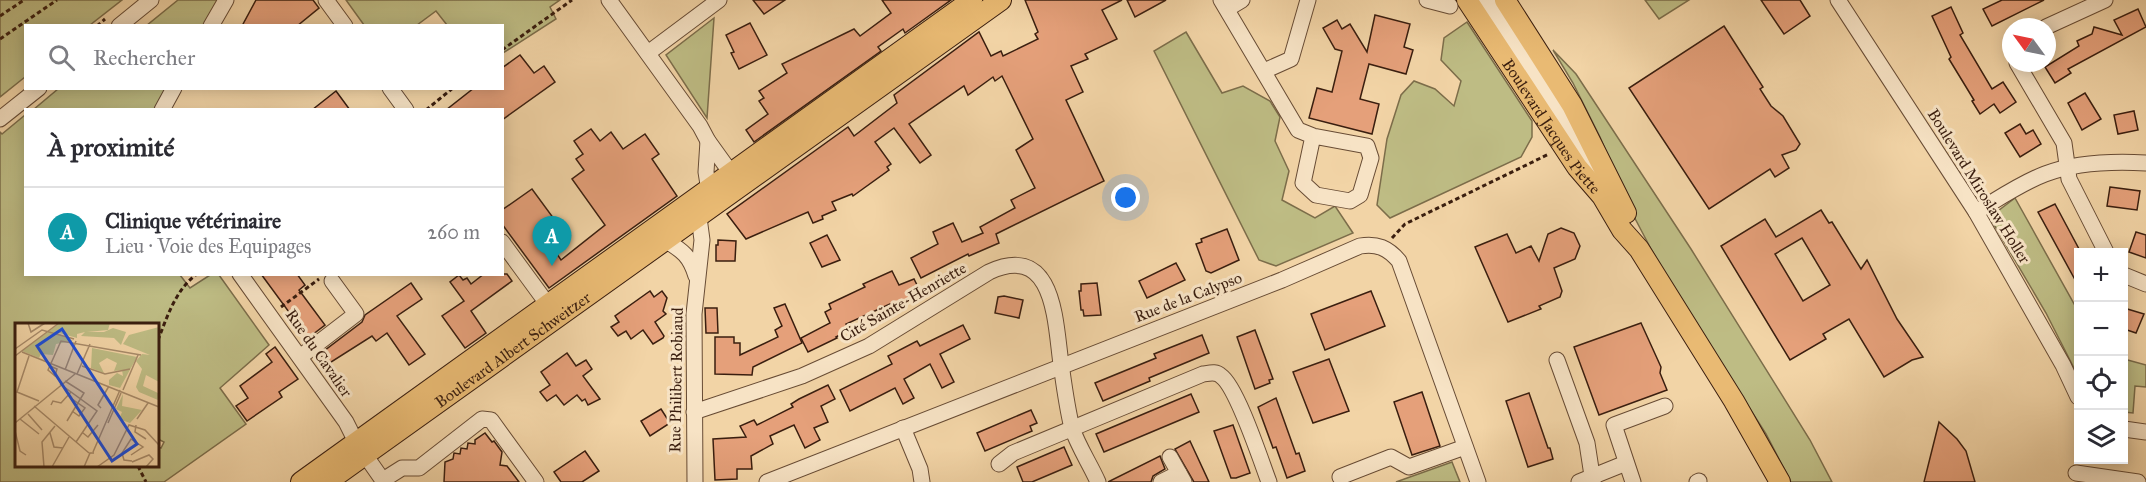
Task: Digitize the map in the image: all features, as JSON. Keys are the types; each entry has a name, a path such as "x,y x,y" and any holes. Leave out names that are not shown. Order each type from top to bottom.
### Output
{"main road":[{"name":"Boulevard Albert Schweitzer","path":"660,234 709,189 972,0"},
{"name":"Boulevard Albert Schweitzer","path":"301,482 361,448 660,234 693,215 1001,0"},
{"name":"Boulevard Jacques Piette","path":"1504,0 1572,105 1623,207 1639,249"},
{"name":"Boulevard Jacques Piette","path":"1459,3 1639,249 1734,401 1780,482"},
{"name":"Boulevard Albert Schweitzer","path":"327,482 361,448"}],"street":[{"path":"121,24 151,0"},
{"path":"212,24 226,0"},
{"path":"326,0 344,24"},
{"path":"609,0 731,173 731,186 693,215"},
{"path":"648,53 719,0"},
{"path":"1242,0 1224,4 1298,130 1313,136 1367,146 1371,158 1360,195 1350,201 1316,195 1303,183 1313,136"},
{"path":"1264,71 1291,59 1308,0"},
{"path":"1427,0 1459,3"},
{"path":"1486,0 1585,156 1623,207"},
{"name":"Boulevard Miroslaw Holler","path":"1838,0 1976,212 2074,387"},
{"path":"2056,22 2105,0"},
{"path":"2022,72 2064,143 2066,169 2073,189 2104,248"},
{"path":"0,119 36,90"},
{"path":"163,108 173,90"},
{"path":"391,90 401,108"},
{"path":"693,215 710,198 706,172 708,141"},
{"path":"1585,156 1602,196"},
{"path":"1976,212 2034,179 2066,169 2111,162 2146,163"},
{"name":"Rue Philibert Robiaud","path":"693,215 702,240 694,314 695,482"},
{"path":"660,234 680,249 691,261 697,279"},
{"name":"Rue de la Calypso","path":"767,482 1282,280 1360,246 1372,244 1382,247"},
{"path":"504,245 553,311"},
{"path":"1382,247 1392,252 1399,261 1478,482"},
{"name":"Cité Sainte-Henriette","path":"694,412 802,376 868,346 1004,265 1028,267 1043,280 1050,293 1073,429 1098,482"},
{"name":"Rue du Cavalier","path":"241,276 346,422 384,481"},
{"path":"2128,277 2146,284"},
{"path":"300,357 356,314 328,278"},
{"path":"1557,360 1587,443 1588,480 1626,464"},
{"path":"999,464 1012,453 1203,374 1215,372 1223,377 1244,416 1269,482"},
{"path":"1633,482 1614,425 1665,406"},
{"path":"384,481 402,468 419,468 482,419 491,420 536,482"},
{"path":"903,428 920,469 922,482"},
{"path":"2128,430 2146,432"},
{"path":"1340,477 1391,457 1409,467 1465,447"},
{"path":"1161,482 1181,478 1170,457"},
{"path":"2076,472 2138,482"}],"path":[{"path":"0,16 24,0"},
{"path":"0,39 57,0"},
{"path":"504,49 572,0"},
{"path":"428,108 451,90"},
{"path":"1382,247 1405,224 1554,152"},
{"path":"159,338 174,303 188,281 194,276"},
{"path":"270,315 328,278"},
{"path":"139,467 146,482"}],"shaded area":[{"path":"0,0 122,0 91,24 24,24 24,78 0,97"},
{"path":"178,0 220,0 206,24 148,24"},
{"path":"346,0 560,0 550,7 556,19 504,52 504,24 446,24 436,11 418,24 363,24"},
{"path":"1645,0 1689,0 1659,19"},
{"path":"714,18 707,118 666,55"},
{"path":"1467,22 1532,121 1532,137 1521,157 1390,218 1377,205 1387,139 1401,95 1414,81 1435,89 1454,106 1461,81 1441,60 1444,38"},
{"path":"1186,32 1222,93 1243,86 1270,101 1280,117 1275,141 1289,171 1282,200 1315,218 1335,206 1353,233 1276,266 1259,260 1154,51"},
{"path":"1553,50 1576,74 1691,249 1810,440 1832,482 1791,482 1766,434 1672,287 1630,209 1600,137 1573,83"},
{"path":"57,90 166,90 155,108 35,108"},
{"path":"24,116 24,276 181,276 190,288 208,276 220,276 269,345 220,388 246,424 164,482 0,482 0,132 2,134"},
{"path":"2015,198 2074,304 2074,368 2046,313 1993,223 1994,214"},
{"path":"2128,360 2146,365 2146,387 2135,386 2133,413 2128,412"},
{"path":"1452,462 1460,482 1396,482"}],"building":[{"path":"256,0 313,0 319,8 299,24 243,24"},
{"path":"753,0 785,0 764,14"},
{"path":"882,0 951,0 905,33 903,29 878,47 881,51 754,142 746,130 768,114 759,101 764,98 759,91 787,73 782,64 854,29 860,36 891,13"},
{"path":"1025,0 1122,0 1102,10 1117,39 1085,54 1088,59 1071,66 1083,92 1066,100 1104,181 996,234 999,243 969,256 968,254 921,278 911,258 938,244 933,232 953,223 962,242 983,233 980,227 1015,208 1011,200 1035,188 1016,150 1033,139 1002,76 995,81 993,77 968,95 964,86 909,124 931,155 920,163 894,128 875,142 891,164 887,167 889,170 853,196 852,194 832,202 836,210 813,223 808,212 746,239 727,214 848,127 854,136 897,103 894,95 979,32 991,56 1001,51 1003,56 1038,39 1035,34 1038,32"},
{"path":"1127,0 1166,0 1135,17"},
{"path":"1761,0 1800,0 1810,16 1784,34"},
{"path":"2002,0 2044,0 2008,18 2002,18 2002,21 1992,26 1983,9"},
{"path":"1951,7 1963,33 1960,35 1992,89 2003,82 2016,102 2000,113 1994,104 1980,114 1949,59 1951,57 1932,16"},
{"path":"2138,9 2146,27 2068,69 2071,73 2055,83 2048,72 2056,72 2056,60 2079,46 2077,41 2092,34 2094,27 2122,35 2114,20"},
{"path":"1375,15 1410,24 1404,47 1413,50 1406,74 1369,64 1360,99 1379,104 1372,134 1309,118 1317,88 1332,92 1342,51 1335,49 1323,28 1337,20 1342,29 1350,24 1367,52"},
{"path":"750,23 767,55 739,69 726,35"},
{"path":"1724,26 1763,87 1760,89 1771,106 1783,116 1800,144 1796,150 1782,155 1789,168 1775,177 1770,169 1709,209 1629,88"},
{"path":"520,55 534,73 544,66 555,82 504,119 504,108 449,108 471,90 504,90 504,67"},
{"path":"336,91 349,108 315,108"},
{"path":"2085,93 2101,119 2082,130 2068,103"},
{"path":"2134,111 2138,130 2118,134 2114,115"},
{"path":"2020,124 2026,134 2033,130 2041,144 2020,157 2005,133"},
{"path":"591,129 600,141 611,132 623,149 645,134 659,154 652,159 677,196 549,288 504,227 504,209 532,189 557,223 543,233 561,260 605,225 572,179 584,170 576,159 583,154 574,141"},
{"path":"2110,187 2140,191 2137,210 2107,206"},
{"path":"2055,204 2078,248 2074,248 2074,278 2038,212"},
{"path":"1821,210 1829,223 1832,222 1861,269 1867,260 1897,319 1923,357 1912,360 1884,377 1849,319 1823,334 1826,339 1790,360 1721,246 1765,219 1776,237","holes":["1802,238 1830,285 1803,301 1775,254"]},
{"path":"1561,228 1574,233 1580,246 1575,259 1554,268 1562,291 1560,297 1539,306 1541,309 1508,322 1475,247 1507,234 1516,253 1531,246 1539,261 1548,234"},
{"path":"1227,229 1239,260 1211,273 1206,271 1196,244 1202,242 1201,239"},
{"path":"2136,232 2146,235 2146,258 2129,252"},
{"path":"827,235 840,260 822,267 810,243"},
{"path":"718,240 736,241 735,261 716,261"},
{"path":"1176,263 1185,280 1147,298 1139,281"},
{"path":"892,271 899,285 914,279 921,293 892,307 890,304 846,324 849,330 808,352 801,338 830,323 825,312 831,309 829,304 865,287 863,284"},
{"path":"504,274 507,274 512,281 471,311 486,333 465,348 442,316 464,301 450,282 460,276 463,280 467,278 471,284 481,276 504,276"},
{"path":"262,276 298,276 305,285 299,290 325,325 308,338"},
{"path":"411,283 422,299 397,316 425,354 409,365 387,333 376,341 372,336 328,364 320,354 362,322 365,315"},
{"path":"1097,283 1101,315 1084,316 1079,291 1081,291 1081,284"},
{"path":"650,291 654,297 662,291 667,298 663,311 666,314 655,322 663,338 653,344 643,330 631,339 626,331 618,336 611,327 619,322 615,316"},
{"path":"1371,291 1385,326 1325,350 1311,314"},
{"path":"998,297 1023,300 1019,318 995,313"},
{"path":"785,304 802,343 753,367 752,375 715,374 715,337 734,337 734,343 740,343 740,355 778,337 775,330 782,326 774,308"},
{"path":"705,308 717,308 718,333 706,333"},
{"path":"2128,309 2144,314 2136,333 2128,330"},
{"path":"1641,323 1661,367 1660,373 1667,390 1599,415 1574,347"},
{"path":"963,325 970,339 940,354 954,382 942,388 930,364 904,379 914,398 903,404 895,388 850,411 840,390 892,364 888,356 917,341 920,346"},
{"path":"1255,330 1273,379 1269,380 1270,383 1255,389 1237,337"},
{"path":"1202,335 1209,353 1149,378 1150,381 1103,401 1095,383 1156,358 1154,354"},
{"path":"275,347 298,379 279,392 282,397 247,421 236,406 248,398 240,386 272,362 266,354"},
{"path":"567,353 576,366 586,360 592,369 583,376 600,399 588,405 585,399 582,401 577,395 564,405 556,395 547,401 540,392 550,385 541,372"},
{"path":"1329,359 1349,411 1313,423 1293,372"},
{"path":"828,385 835,399 821,406 828,422 814,428 820,440 805,448 794,425 770,436 773,444 751,456 752,469 737,469 737,479 715,480 713,439 746,437 740,426 754,420 757,425 793,407 791,404 799,399"},
{"path":"1422,392 1440,446 1412,455 1394,402"},
{"path":"1529,393 1553,459 1528,467 1506,401"},
{"path":"1191,394 1199,412 1104,452 1096,434"},
{"path":"1276,398 1296,454 1299,453 1305,471 1287,478 1258,407"},
{"path":"661,409 670,423 650,436 641,421"},
{"path":"1031,410 1037,423 1030,426 1032,431 985,451 977,433"},
{"path":"1939,422 1966,451 1975,482 1924,482"},
{"path":"1233,425 1250,473 1236,478 1231,478 1214,431"},
{"path":"485,433 502,452 500,465 507,466 519,482 444,482 445,462 453,459 454,453 460,454 461,448 467,449 468,443 475,444 475,440"},
{"path":"1190,441 1209,482 1194,482 1175,449"},
{"path":"1064,447 1072,465 1032,482 1023,482 1017,467"},
{"path":"585,451 599,471 582,482 561,482 554,472"},
{"path":"1160,456 1165,469 1153,476 1151,482 1108,482"}],"place":[{"name":"Clinique vétérinaire","path":"552,266"}]}
